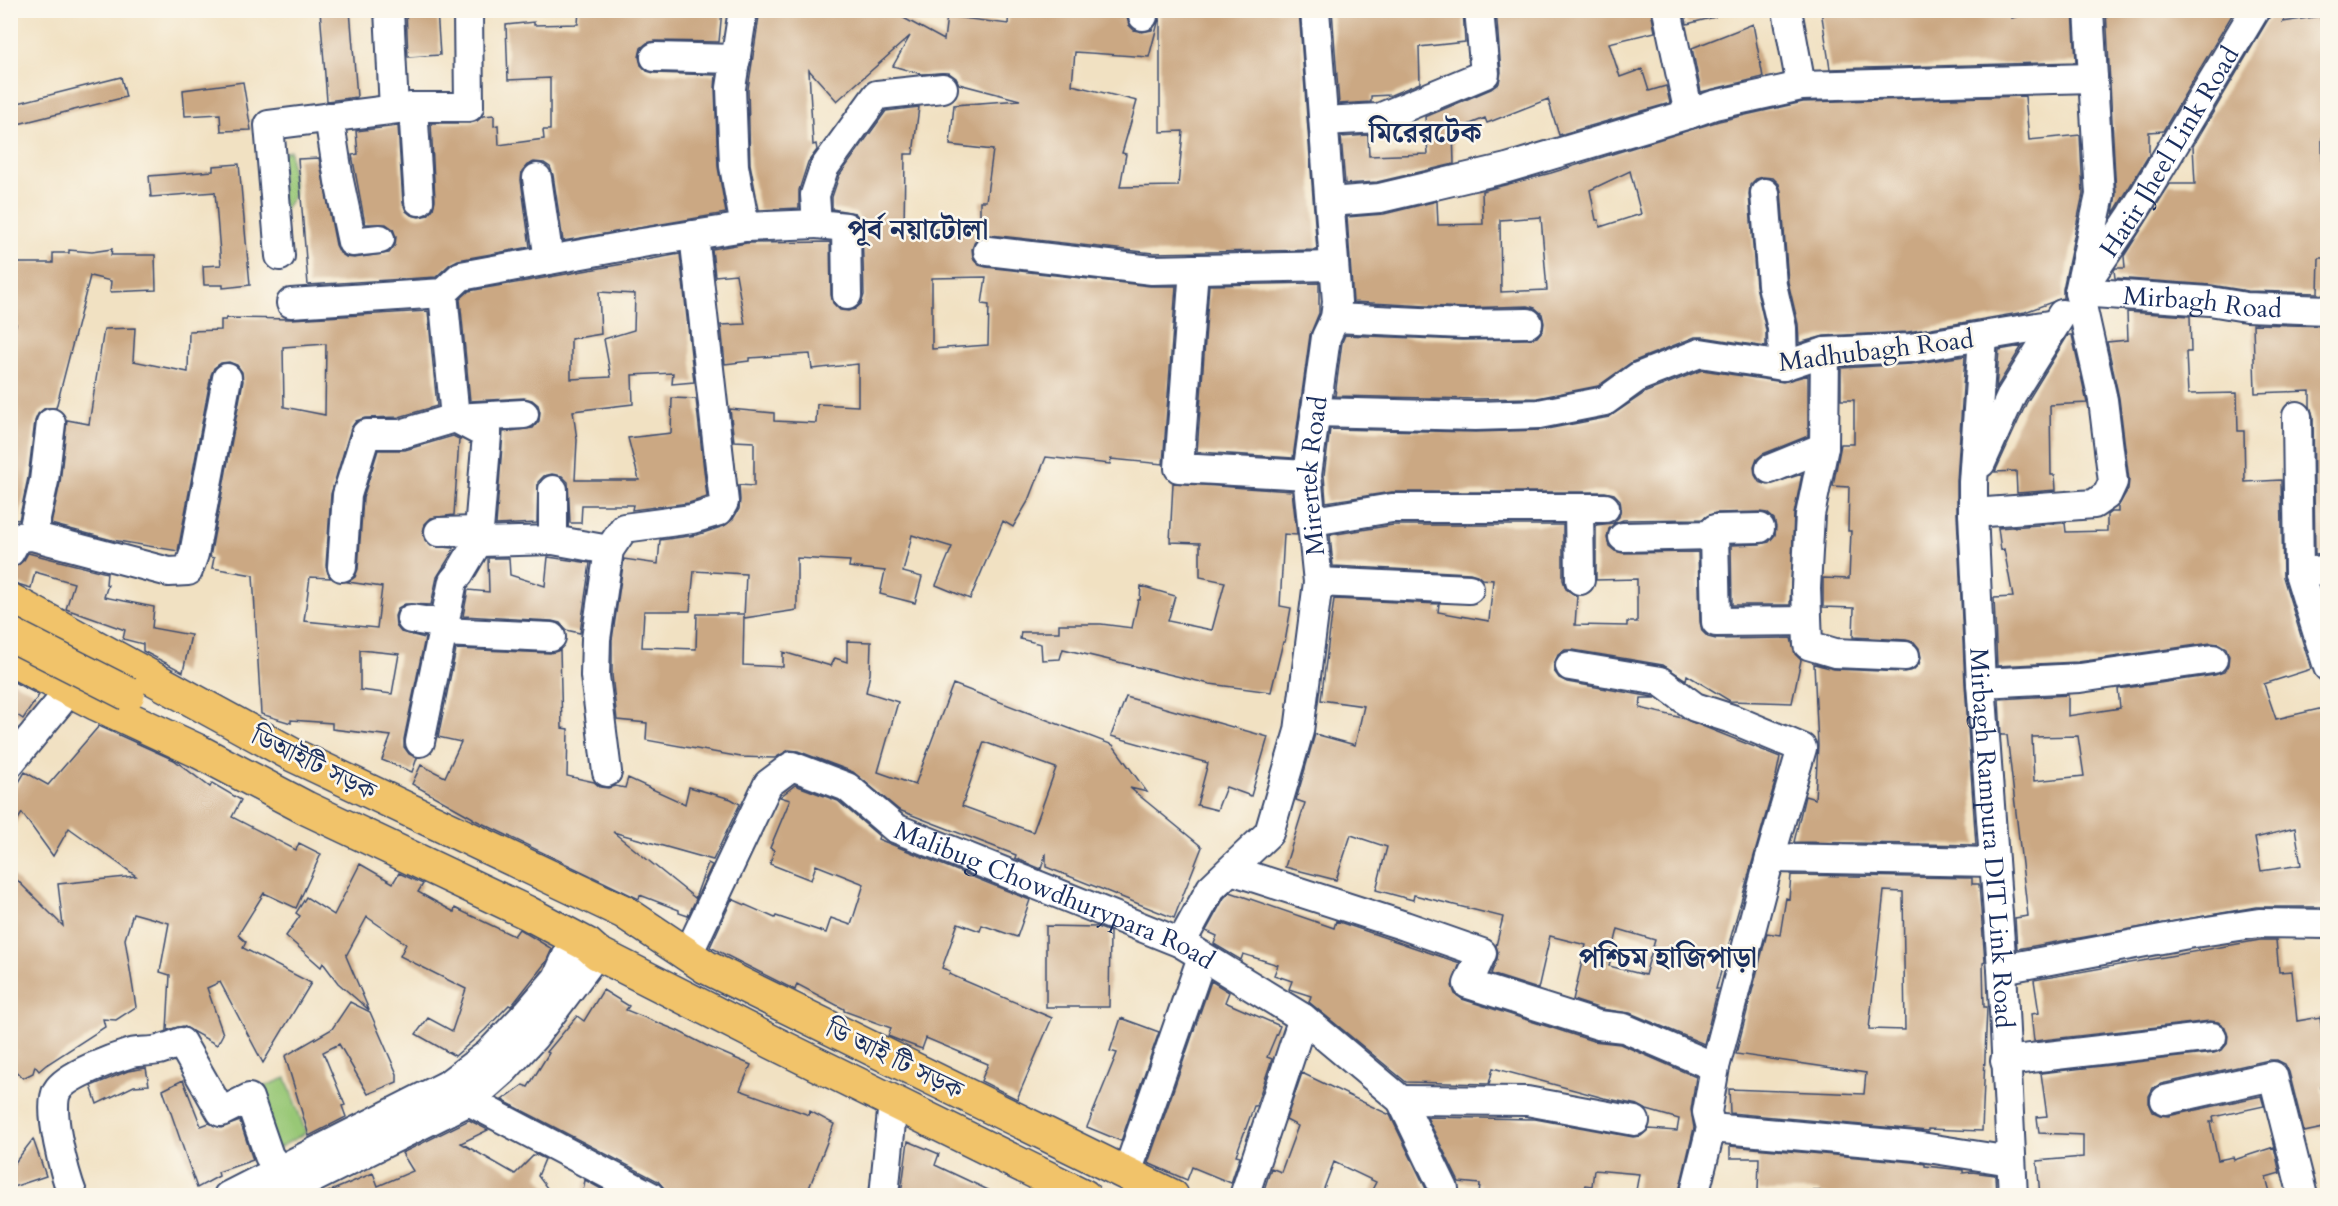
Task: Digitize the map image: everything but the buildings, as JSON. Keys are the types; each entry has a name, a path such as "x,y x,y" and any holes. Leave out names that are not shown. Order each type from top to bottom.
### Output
{"main road":[{"name":"ডিআইটি সড়ক","path":"10,600 293,755 624,912"},
{"path":"10,634 128,694 196,750"},
{"name":"ডিআইটি সড়ক","path":"10,659 196,750 306,808 585,944"},
{"path":"585,944 624,912"},
{"name":"ডি আই টি সড়ক","path":"624,912 717,973 1172,1196"},
{"name":"ডি আই টি সড়ক","path":"585,944 774,1043 1084,1196"}],"street":[{"path":"389,10 419,201"},
{"path":"280,256 269,124 403,108 470,107 468,10"},
{"path":"743,10 731,88 734,166 745,227"},
{"name":"Mirertek Road","path":"1127,1173 1211,888 1269,833 1299,731 1318,582 1307,475 1326,337 1335,318 1337,302 1315,10"},
{"path":"1324,122 1379,118 1485,74 1479,10"},
{"path":"1667,10 1689,114"},
{"path":"1786,10 1801,86"},
{"path":"2055,324 2079,292 2100,195 2089,10"},
{"name":"Hatir Jheel Link Road","path":"2079,292 2132,215 2255,10"},
{"path":"655,57 736,59"},
{"path":"1330,202 1380,198 1507,168 1714,105 1801,86 2093,78"},
{"path":"817,224 815,195 824,168 883,85 943,88"},
{"path":"329,117 352,242 380,239"},
{"path":"537,178 549,260"},
{"path":"1765,194 1772,285 1782,328 1784,366"},
{"path":"291,303 443,293 461,276 745,227 817,224 846,227 847,295"},
{"path":"607,772 595,676 596,639 609,550 624,528 692,519 719,511 724,502 694,235"},
{"path":"988,251 1152,270 1334,266"},
{"path":"1194,269 1179,468 1307,475"},
{"path":"1973,513 2094,504 2107,495 2112,482 2103,400 2079,292"},
{"name":"Mirbagh Road","path":"2079,292 2210,301 2246,307 2328,310"},
{"path":"443,293 455,418"},
{"path":"1335,318 1463,324 1527,323"},
{"name":"Madhubagh Road","path":"1314,412 1475,416 1539,414 1605,401 1638,377 1700,353 1784,366 1825,352 1910,348 2055,324"},
{"name":"Mirbagh Rampura DIT Link Road","path":"1973,482 2012,394 2055,324"},
{"name":"Mirbagh Rampura DIT Link Road","path":"1983,337 1973,513 1981,683 2002,969 2013,1196"},
{"path":"1825,352 1824,447 1810,515 1806,588 1808,645 1835,653 1905,656"},
{"path":"51,423 44,481 21,544 170,572 188,571 194,554 227,378"},
{"path":"342,567 347,495 366,434 401,434 455,418 524,414"},
{"path":"2297,416 2299,573 2328,667"},
{"path":"420,742 453,581 479,537 487,435 455,418"},
{"path":"1770,470 1824,447"},
{"path":"553,540 554,490"},
{"path":"1313,521 1392,508 1592,508 1580,580"},
{"path":"1760,528 1714,529 1716,622 1807,621"},
{"path":"439,532 479,537 553,540 609,550"},
{"path":"1623,537 1714,535"},
{"path":"2299,573 2328,569"},
{"path":"1318,582 1469,589"},
{"path":"411,619 444,628 551,637"},
{"path":"10,763 70,690 90,645"},
{"path":"1981,683 2080,678 2213,659"},
{"path":"1570,666 1660,681 1695,707 1732,719 1802,748 1770,858 1715,1067 1707,1112 1711,1128 1694,1196"},
{"name":"Malibug Chowdhurypara Road","path":"688,954 768,783 792,766 847,787 895,828 1192,950 1303,1018 1401,1100 1444,1189 1441,1196"},
{"path":"1770,858 1994,862"},
{"path":"1231,870 1482,953 1468,984 1598,1025 1624,1028 1715,1067"},
{"path":"2002,969 2259,923 2328,924"},
{"path":"228,1196 278,1182 469,1101 503,1071 534,1037 585,944"},
{"path":"278,1182 447,1085 488,1054 557,978 569,951 585,944"},
{"path":"1244,1196 1303,1018"},
{"path":"2005,1060 2212,1038"},
{"path":"73,1196 64,1172 54,1117 57,1091 67,1080 131,1053 160,1050 181,1042 221,1112 249,1098 278,1182"},
{"path":"2165,1100 2273,1076 2303,1196"},
{"path":"1401,1100 1527,1101 1635,1121"},
{"path":"469,1101 650,1196"},
{"path":"884,1196 893,1101"},
{"path":"1711,1128 1916,1146 2011,1161"}],"green space":[{"path":"290,150 294,196 282,213 281,154"},
{"path":"286,1078 306,1133 271,1152 253,1091"}],"district":[{"name":"মিরেরটেক","path":"1425,132"},
{"name":"পূর্ব নয়াটোলা","path":"918,229"},
{"name":"পশ্চিম হাজিপাড়া","path":"1668,957"}]}
